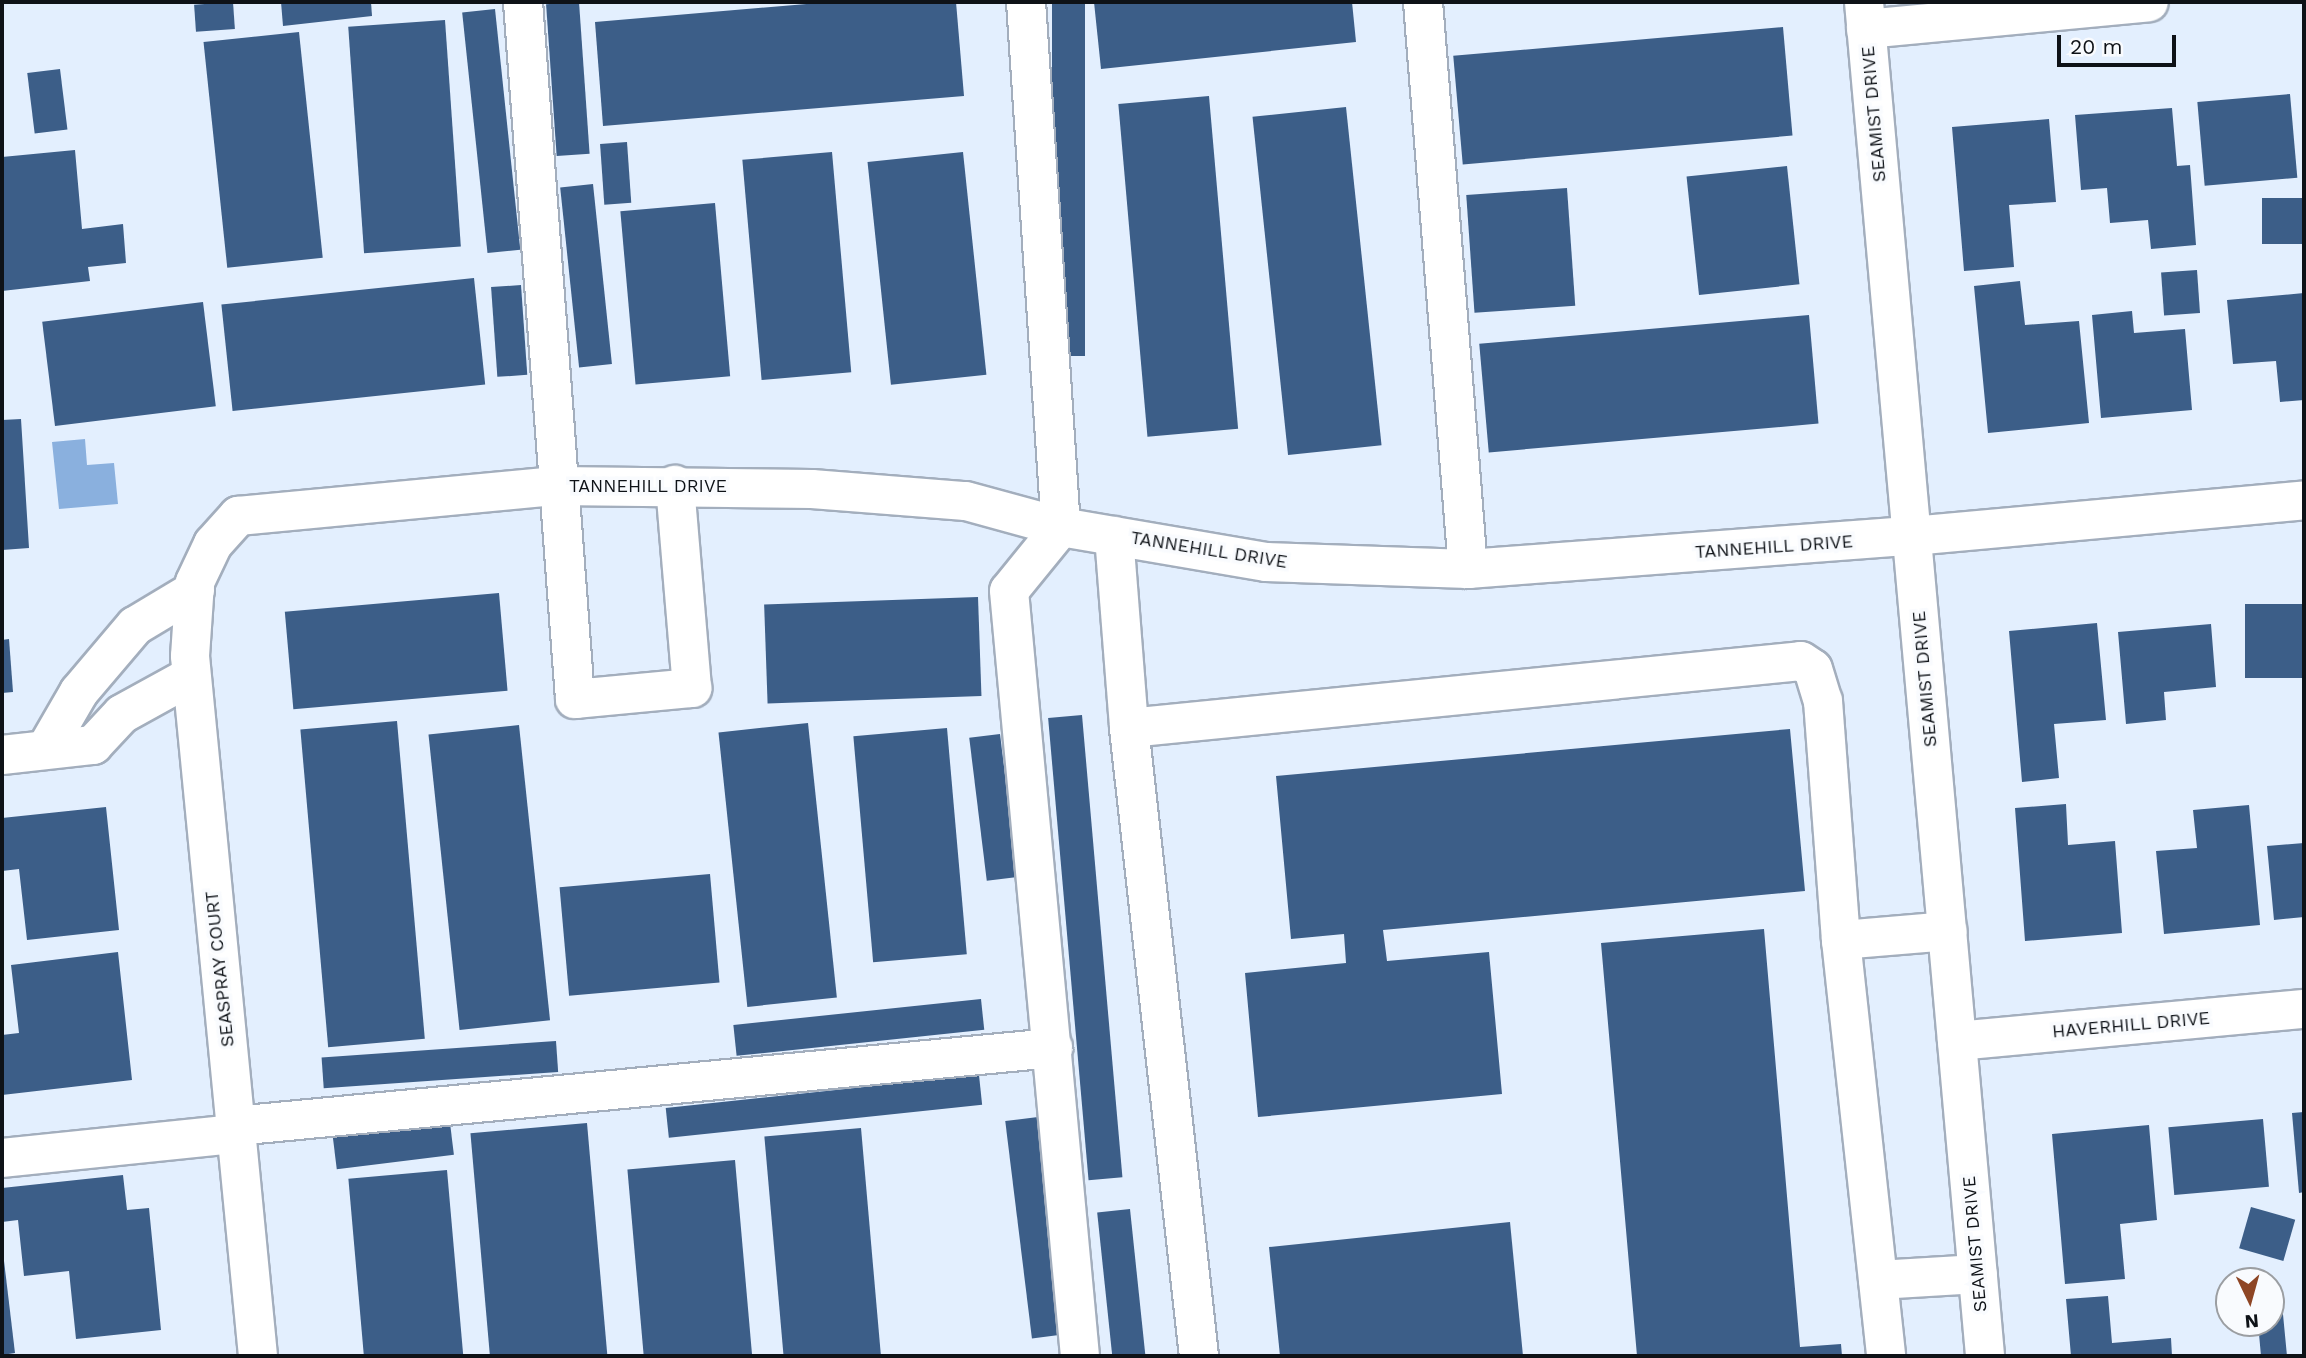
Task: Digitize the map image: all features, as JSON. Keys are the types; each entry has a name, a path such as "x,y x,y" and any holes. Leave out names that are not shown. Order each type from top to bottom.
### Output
{"street":[{"path":"523,2 557,486 575,698 692,688 675,485"},
{"path":"1026,2 1061,527 1009,591 1080,1356"},
{"path":"1423,2 1468,569"},
{"path":"1865,15 2148,2"},
{"name":"SEAMIST DRIVE","path":"1865,15 1986,1356"},
{"name":"TANNEHILL DRIVE","path":"195,586 213,544 238,516 557,486 675,485 966,501 1061,527 1266,562 1468,569 1912,536 2304,500"},
{"path":"1114,536 1129,728 1199,1356"},
{"path":"61,740 79,692 135,625 195,586"},
{"name":"SEASPRAY COURT","path":"195,586 191,676 258,1356"},
{"path":"1129,728 1801,661 1813,669 1823,701 1841,940 1886,1356"},
{"path":"2,755 61,740 93,745 122,714 191,676"},
{"path":"1841,940 1948,931"},
{"name":"HAVERHILL DRIVE","path":"1957,1041 2304,1009"},
{"path":"2,1158 236,1130 1053,1048"},
{"path":"1878,1280 1978,1274"}],"water":[{"path":"85,439 87,465 114,463 118,504 59,509 52,442"}],"building":[{"path":"233,2 235,29 196,32 194,5"},
{"path":"281,2 371,2 372,16 283,26"},
{"path":"579,2 590,154 557,156 546,4"},
{"path":"830,2 956,2 964,96 603,126 595,22"},
{"path":"1052,2 1085,2 1085,356 1052,356"},
{"path":"1094,2 1352,2 1356,42 1101,69"},
{"path":"495,9 520,250 487,253 462,12"},
{"path":"445,20 461,246 364,253 348,27"},
{"path":"1783,27 1792,136 1463,164 1453,56"},
{"path":"299,32 323,258 227,268 204,42"},
{"path":"60,69 67,130 35,134 27,73"},
{"path":"2290,94 2297,178 2205,186 2197,102"},
{"path":"1209,96 1238,429 1147,437 1118,104"},
{"path":"1346,107 1382,445 1288,455 1253,117"},
{"path":"2172,108 2177,166 2190,165 2196,245 2151,249 2148,220 2110,223 2107,188 2081,190 2075,115"},
{"path":"2049,119 2056,202 2009,205 2014,267 1964,271 1952,127"},
{"path":"627,142 631,203 604,205 600,144"},
{"path":"75,150 82,229 123,224 126,263 88,267 90,281 2,291 2,157"},
{"path":"832,152 851,372 762,380 742,160"},
{"path":"963,152 986,375 891,385 868,162"},
{"path":"1787,166 1799,284 1699,295 1687,177"},
{"path":"593,184 612,364 579,367 560,187"},
{"path":"1567,188 1575,306 1474,313 1466,195"},
{"path":"2262,198 2304,198 2304,244 2262,244"},
{"path":"715,203 730,376 636,385 620,211"},
{"path":"2197,270 2200,313 2164,315 2161,273"},
{"path":"474,278 485,384 233,411 221,305"},
{"path":"2020,281 2025,325 2079,321 2089,423 1988,433 1974,286"},
{"path":"521,285 527,375 497,377 491,287"},
{"path":"2304,293 2304,400 2280,402 2276,361 2233,364 2227,300"},
{"path":"203,302 216,406 55,426 42,322"},
{"path":"2132,311 2134,333 2185,329 2192,410 2101,418 2092,315"},
{"path":"1809,315 1818,424 1489,452 1479,344"},
{"path":"21,419 29,548 2,550 2,420"},
{"path":"499,593 508,691 293,709 285,612"},
{"path":"978,597 981,696 768,703 764,604"},
{"path":"2245,604 2304,604 2304,678 2245,678"},
{"path":"2097,623 2106,720 2054,724 2059,778 2022,782 2009,631"},
{"path":"2211,624 2216,687 2164,692 2166,720 2126,724 2118,632"},
{"path":"9,639 13,692 2,693 2,640"},
{"path":"1082,715 1122,1177 1089,1180 1048,718"},
{"path":"397,721 425,1039 328,1047 300,729"},
{"path":"808,723 837,997 747,1007 718,732"},
{"path":"519,725 550,1020 460,1030 428,735"},
{"path":"947,728 967,954 873,962 853,736"},
{"path":"1790,729 1805,891 1383,930 1387,961 1489,952 1502,1094 1258,1117 1245,973 1346,963 1344,934 1291,939 1276,776"},
{"path":"1000,734 1018,877 987,881 969,738"},
{"path":"2066,804 2068,845 2115,841 2122,933 2025,941 2015,808"},
{"path":"2249,805 2260,925 2164,934 2156,851 2197,848 2193,810"},
{"path":"106,807 119,930 27,940 19,869 2,871 2,818"},
{"path":"2304,843 2304,917 2274,920 2267,846"},
{"path":"710,874 719,983 569,996 560,887"},
{"path":"1764,929 1800,1347 1841,1344 1842,1356 1637,1356 1601,943"},
{"path":"118,952 132,1080 2,1095 2,1035 19,1033 11,965"},
{"path":"981,999 984,1030 737,1056 733,1025"},
{"path":"556,1041 558,1072 324,1088 322,1057"},
{"path":"979,1075 982,1105 669,1138 666,1108"},
{"path":"2304,1112 2304,1192 2299,1193 2292,1113"},
{"path":"1038,1117 1065,1334 1032,1338 1005,1121"},
{"path":"2263,1119 2269,1187 2174,1195 2168,1127"},
{"path":"450,1123 454,1155 337,1169 333,1137"},
{"path":"587,1123 607,1356 490,1356 470,1133"},
{"path":"2149,1125 2157,1220 2120,1224 2125,1279 2065,1284 2052,1134"},
{"path":"861,1128 881,1356 784,1356 764,1136"},
{"path":"735,1160 752,1356 644,1356 627,1169"},
{"path":"447,1170 463,1356 364,1356 348,1179"},
{"path":"123,1175 127,1210 149,1208 161,1330 76,1339 69,1271 24,1276 18,1220 2,1222 2,1188"},
{"path":"2251,1207 2295,1220 2283,1261 2239,1248"},
{"path":"1130,1209 1145,1356 1112,1356 1097,1212"},
{"path":"1510,1222 1523,1356 1280,1356 1269,1247"},
{"path":"2,1244 15,1353 2,1355"},
{"path":"2108,1296 2112,1343 2171,1338 2172,1356 2071,1356 2066,1299"},
{"path":"2285,1335 2287,1356 2261,1356 2259,1337"}]}
